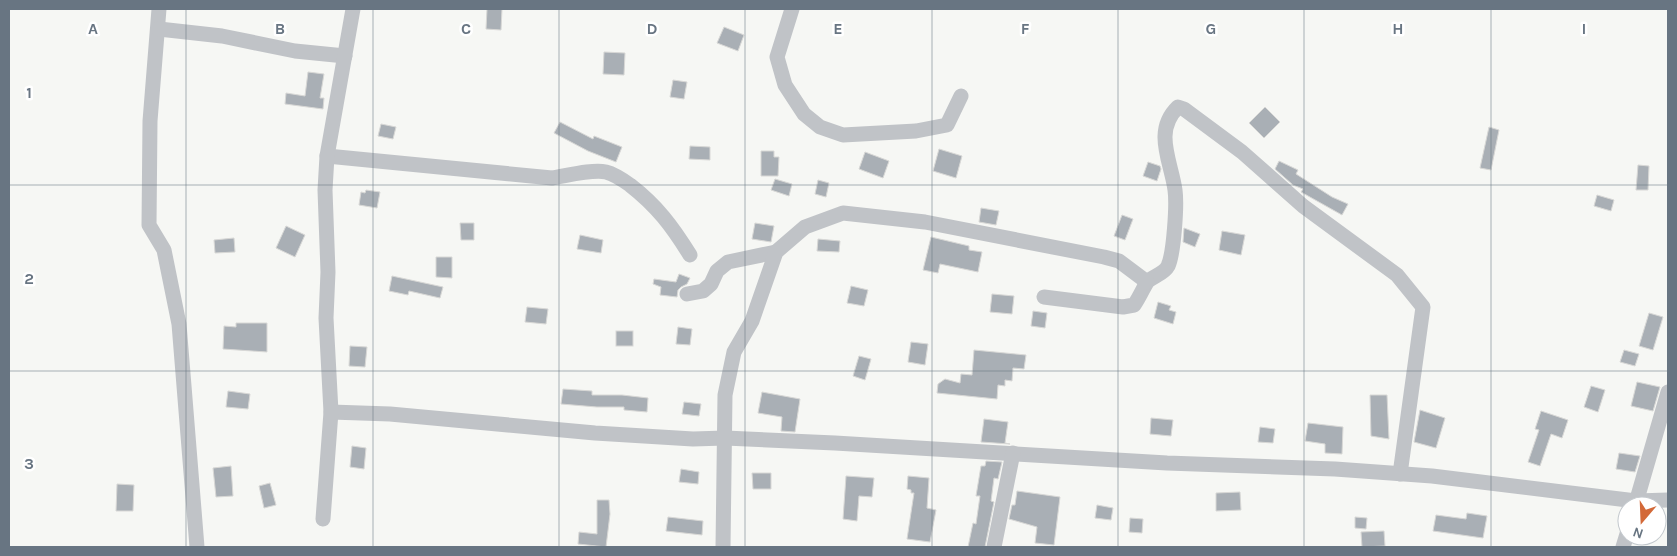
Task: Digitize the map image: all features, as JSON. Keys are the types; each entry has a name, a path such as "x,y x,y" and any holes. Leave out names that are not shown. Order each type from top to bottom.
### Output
{"street":[{"path":"159,9 159,29 150,121 149,225 164,250 179,324 197,547"},
{"path":"323,519 331,412 326,318 328,272 325,190 327,156 353,9"},
{"path":"788,10 777,57 786,85 804,114 820,127 843,135 916,131 947,125 961,96"},
{"path":"159,29 222,36 295,51 345,56"},
{"path":"1044,297 1122,307 1134,305 1141,296 1147,282 1158,276 1168,267 1171,253 1175,191 1165,141 1166,125 1178,107 1184,109 1242,152 1302,206 1397,275 1423,307 1400,474"},
{"path":"327,156 552,178 589,172 605,172 623,180 648,199 674,228 690,255"},
{"path":"688,294 703,291 711,284 717,271 728,262 776,252 805,227 843,212 925,222 1104,257 1119,261 1147,282"},
{"path":"723,547 725,395 730,367 734,352 752,321 776,252"},
{"path":"1638,496 1668,392"},
{"path":"331,412 390,414 595,433 693,439 725,438 1167,464 1400,474 1617,501"},
{"path":"994,547 1012,454"}],"building":[{"path":"487,9 502,9 501,30 486,29"},
{"path":"724,27 744,35 738,51 717,43"},
{"path":"604,52 625,53 624,75 603,74"},
{"path":"308,72 324,74 320,98 324,98 323,109 285,104 286,93 305,96"},
{"path":"673,80 687,82 684,99 670,97"},
{"path":"1265,107 1280,122 1264,138 1249,123"},
{"path":"560,122 593,139 594,136 622,147 616,162 588,151 554,133"},
{"path":"381,124 396,127 393,139 378,136"},
{"path":"1489,127 1499,130 1491,170 1480,168"},
{"path":"690,146 710,147 710,160 689,159"},
{"path":"939,149 962,156 956,178 933,171"},
{"path":"761,151 774,151 774,157 779,157 778,176 761,176"},
{"path":"865,152 889,161 883,178 859,169"},
{"path":"1279,161 1298,170 1296,174 1332,197 1348,204 1342,215 1301,192 1303,189 1293,185 1275,169"},
{"path":"1148,162 1160,166 1161,169 1157,181 1143,176"},
{"path":"1638,165 1649,166 1648,190 1636,190"},
{"path":"775,179 792,184 789,196 771,190"},
{"path":"818,180 829,183 826,197 815,194"},
{"path":"366,190 380,192 377,208 359,205 361,192 365,193"},
{"path":"1597,195 1614,200 1611,211 1594,206"},
{"path":"981,208 999,211 996,225 979,222"},
{"path":"1122,215 1133,219 1125,240 1114,236"},
{"path":"460,223 474,223 474,240 461,240"},
{"path":"755,223 774,226 771,242 752,239"},
{"path":"286,226 305,235 295,257 276,248"},
{"path":"1184,228 1200,234 1195,247 1183,242"},
{"path":"1222,231 1245,235 1241,255 1219,250"},
{"path":"580,235 603,240 601,253 577,249"},
{"path":"931,237 969,246 969,250 982,252 978,272 940,264 938,273 923,270"},
{"path":"234,238 235,252 215,253 214,240"},
{"path":"818,239 840,241 839,252 817,251"},
{"path":"436,257 452,257 452,278 436,277"},
{"path":"679,274 690,278 687,284 678,290 677,297 660,295 661,287 653,284 654,279 676,282"},
{"path":"392,276 443,287 440,298 409,291 408,295 389,291"},
{"path":"851,286 868,290 864,306 847,303"},
{"path":"992,294 1014,296 1012,314 990,312"},
{"path":"1158,302 1171,306 1169,310 1176,312 1173,324 1154,318"},
{"path":"527,307 548,309 546,324 525,322"},
{"path":"1033,311 1047,313 1045,328 1031,326"},
{"path":"1649,313 1663,317 1653,350 1639,346"},
{"path":"236,323 267,323 267,352 223,349 224,326 236,327"},
{"path":"678,327 692,329 690,345 676,344"},
{"path":"616,331 633,331 633,346 616,346"},
{"path":"911,342 928,344 925,365 908,362"},
{"path":"350,346 367,347 365,367 349,366"},
{"path":"974,350 1026,355 1024,369 1013,368 1012,381 1005,380 1005,386 998,385 997,399 937,393 938,384 945,379 960,383 961,374 972,375"},
{"path":"1624,350 1639,354 1635,366 1620,362"},
{"path":"859,356 871,359 865,380 853,376"},
{"path":"1637,382 1660,387 1653,411 1631,406"},
{"path":"1591,386 1605,390 1598,412 1584,407"},
{"path":"563,389 592,391 592,395 622,395 648,398 647,412 624,410 624,407 561,404"},
{"path":"228,391 250,394 248,409 226,407"},
{"path":"762,392 800,399 795,432 781,431 782,417 758,413"},
{"path":"1370,395 1387,395 1389,439 1371,436"},
{"path":"684,402 701,404 699,416 682,414"},
{"path":"1420,410 1445,418 1436,448 1414,442"},
{"path":"1541,411 1568,420 1562,438 1551,434 1540,466 1528,462 1539,430 1535,429"},
{"path":"1151,418 1173,420 1171,436 1150,434"},
{"path":"984,419 1008,422 1005,443 1010,444 981,442"},
{"path":"1308,423 1343,427 1342,454 1325,453 1325,444 1305,441"},
{"path":"1260,427 1275,429 1273,443 1258,442"},
{"path":"352,446 366,448 364,469 350,467"},
{"path":"1619,453 1640,456 1635,472 1616,469"},
{"path":"986,461 1002,462 998,479 994,478 991,501 994,502 985,547 968,547 973,523 976,524 980,496 976,496 981,466 985,466"},
{"path":"231,466 233,496 216,497 213,468"},
{"path":"681,469 699,472 698,484 679,482"},
{"path":"752,473 771,473 771,489 753,489"},
{"path":"846,476 874,478 872,497 859,496 857,521 843,519"},
{"path":"908,476 929,478 927,508 936,510 930,542 907,539 914,493 907,489"},
{"path":"270,483 276,505 264,508 259,486"},
{"path":"117,484 134,485 133,511 116,511"},
{"path":"1017,491 1060,497 1054,545 1035,543 1037,527 1009,519 1012,505 1015,505"},
{"path":"1240,492 1241,510 1216,511 1216,493"},
{"path":"597,500 609,500 610,514 606,547 578,544 579,532 597,534"},
{"path":"1097,505 1113,508 1111,520 1095,518"},
{"path":"1467,513 1487,516 1483,538 1433,531 1436,515 1466,519"},
{"path":"668,517 703,521 702,535 666,531"},
{"path":"1355,517 1367,518 1366,529 1355,528"},
{"path":"1130,518 1143,519 1142,533 1129,532"},
{"path":"1384,531 1385,546 1362,547 1361,532"}]}
